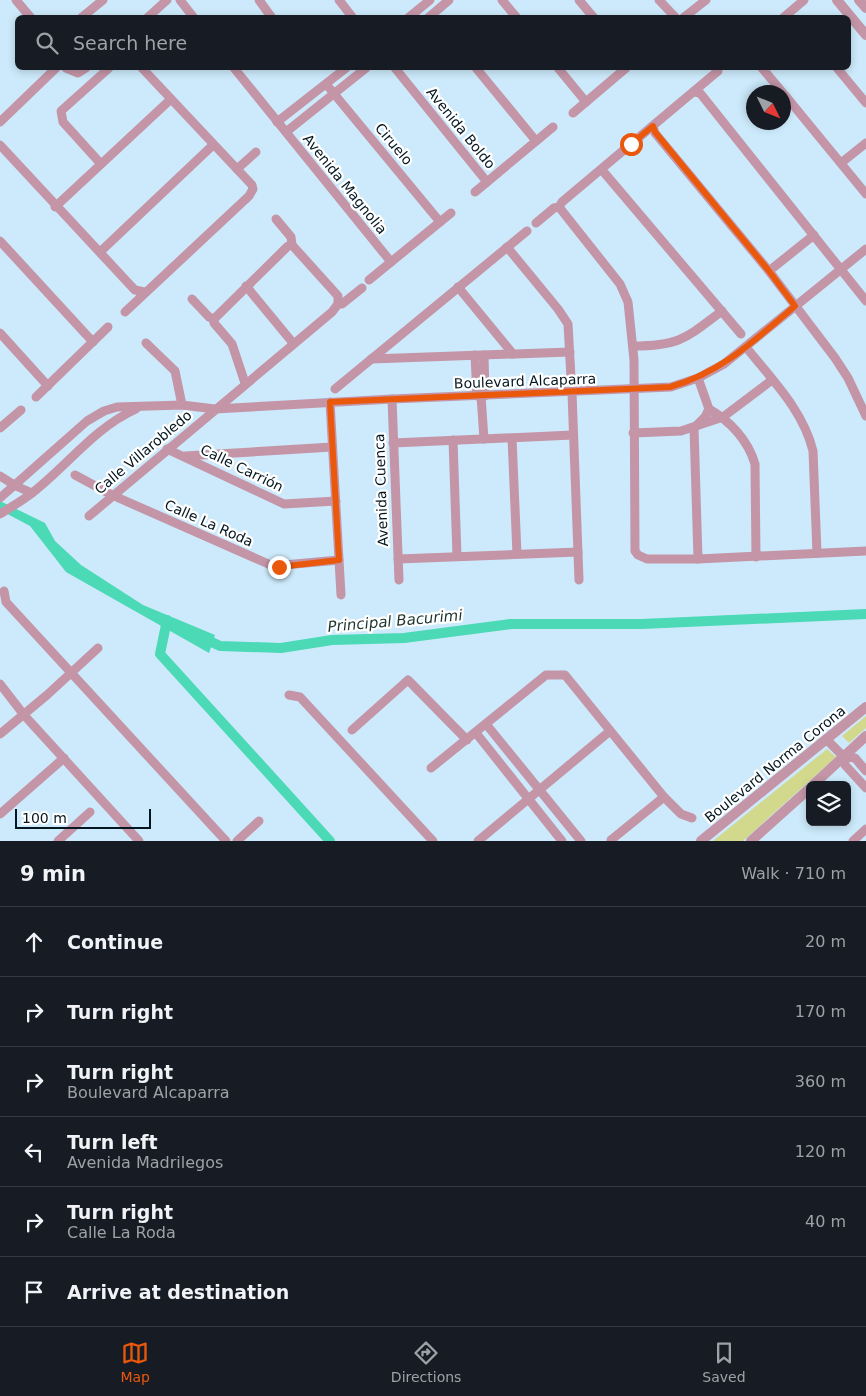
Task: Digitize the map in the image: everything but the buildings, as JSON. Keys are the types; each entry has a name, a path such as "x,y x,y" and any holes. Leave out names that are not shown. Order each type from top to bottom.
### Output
{"street":[{"path":"16,0 28,15"},
{"path":"85,15 103,0"},
{"path":"150,15 167,0"},
{"path":"180,0 192,15"},
{"path":"259,0 270,15"},
{"path":"339,0 351,15"},
{"path":"433,15 449,0"},
{"path":"502,0 514,15"},
{"path":"579,0 592,15"},
{"path":"659,0 673,15"},
{"path":"687,15 706,0"},
{"path":"794,14 804,0"},
{"path":"838,0 850,15"},
{"path":"412,15 427,2 432,15"},
{"path":"851,16 866,35"},
{"path":"0,122 54,70"},
{"path":"71,70 78,73 83,70"},
{"path":"100,164 63,122 60,114 107,70"},
{"path":"125,312 144,292 252,193 252,185 144,70"},
{"name":"Avenida Magnolia","path":"236,70 391,262"},
{"path":"277,122 344,70"},
{"path":"286,132 363,70"},
{"name":"Avenida Boldo","path":"397,70 487,182"},
{"path":"478,70 536,141"},
{"path":"560,70 586,102"},
{"path":"573,113 624,70"},
{"path":"764,70 776,85"},
{"path":"839,70 866,104"},
{"path":"536,223 554,208 559,207 562,202 718,71"},
{"name":"Ciruelo","path":"326,84 440,222"},
{"path":"695,92 700,93 866,301"},
{"path":"55,207 171,99"},
{"path":"791,103 866,194"},
{"path":"653,126 655,132 769,271 848,378 866,416"},
{"path":"475,192 553,127"},
{"path":"840,163 866,143"},
{"path":"0,145 55,207 135,290 144,292"},
{"path":"100,252 213,145"},
{"path":"237,169 256,152"},
{"path":"602,170 741,334"},
{"path":"559,207 624,291 628,302 633,346 635,551 638,555 647,559 698,559 866,551"},
{"path":"369,280 452,212"},
{"path":"276,219 291,237 292,245 338,296 338,304"},
{"path":"335,389 527,231"},
{"path":"769,271 814,235"},
{"path":"0,241 93,342"},
{"path":"214,319 288,246 292,245"},
{"path":"507,247 568,324 571,378"},
{"name":"Boulevard Alcaparra","path":"0,498 13,489 96,415 117,407 139,408 182,405 214,409 670,387 698,378 724,364 866,249"},
{"path":"246,286 293,343"},
{"path":"458,287 513,354"},
{"name":"Calle Villarobledo","path":"89,516 214,409 332,312 338,304 342,304 362,288"},
{"path":"192,299 209,317 214,319"},
{"path":"633,346 657,346 676,342 692,334 722,311"},
{"path":"214,319 214,323 232,344 245,383"},
{"path":"36,397 108,327"},
{"path":"0,333 48,386"},
{"path":"146,343 175,371 182,405"},
{"path":"746,347 797,411 810,438 813,452 817,553"},
{"path":"371,359 570,352"},
{"path":"480,355 484,439"},
{"path":"698,378 709,408 723,417 748,446 755,464 756,557"},
{"path":"633,433 681,431 723,417 772,380"},
{"path":"572,393 579,580"},
{"name":"Avenida Cuenca","path":"392,399 398,580"},
{"path":"330,402 342,595"},
{"name":"Boulevard Alcaparra","path":"0,514 28,495 78,448 113,420 139,408"},
{"path":"698,559 694,428 705,417 709,408"},
{"path":"1,425 22,410"},
{"path":"393,443 573,435"},
{"path":"512,438 517,554"},
{"path":"453,440 457,556"},
{"path":"184,456 332,447"},
{"name":"Calle Carrión","path":"167,449 284,504 336,501"},
{"name":"Calle La Roda","path":"75,475 112,495 273,566 339,560"},
{"path":"0,476 13,489 28,495"},
{"path":"398,559 578,552"},
{"path":"4,591 6,602 70,674 226,841"},
{"path":"0,734 47,695 98,648"},
{"path":"431,768 546,675 565,675 664,797 680,814 692,818"},
{"path":"352,730 408,680 466,740"},
{"path":"0,684 24,715 139,841"},
{"path":"289,695 300,697 433,841"},
{"name":"Boulevard Norma Corona","path":"702,841 866,707"},
{"path":"486,724 537,790 581,841"},
{"path":"478,841 610,731"},
{"path":"476,733 562,841"},
{"path":"817,781 866,736"},
{"path":"827,740 844,756 855,758 866,771"},
{"path":"844,756 845,765 866,788"},
{"path":"0,814 64,758"},
{"path":"751,841 806,792"},
{"path":"611,840 664,797"},
{"path":"58,841 90,812"},
{"path":"237,841 259,821"},
{"path":"853,841 866,829"}],"shaded area":[{"path":"0,501 45,523 55,541 81,565 143,605 215,635 209,653 66,572 30,526 0,510"},
{"path":"866,716 866,728 849,743 842,736"},
{"path":"827,749 836,757 809,781 806,781 806,784 743,841 713,841"}],"waterway":[{"name":"Principal Bacurimi","path":"201,637 220,646 281,648 332,640 404,638 511,624 642,624 866,614"},
{"path":"167,620 160,654 330,841"}],"route":[{"path":"279,567 339,560 330,402 654,390 670,387 686,383 712,372 746,347 795,306 769,271 655,132 653,126 631,144"}]}
